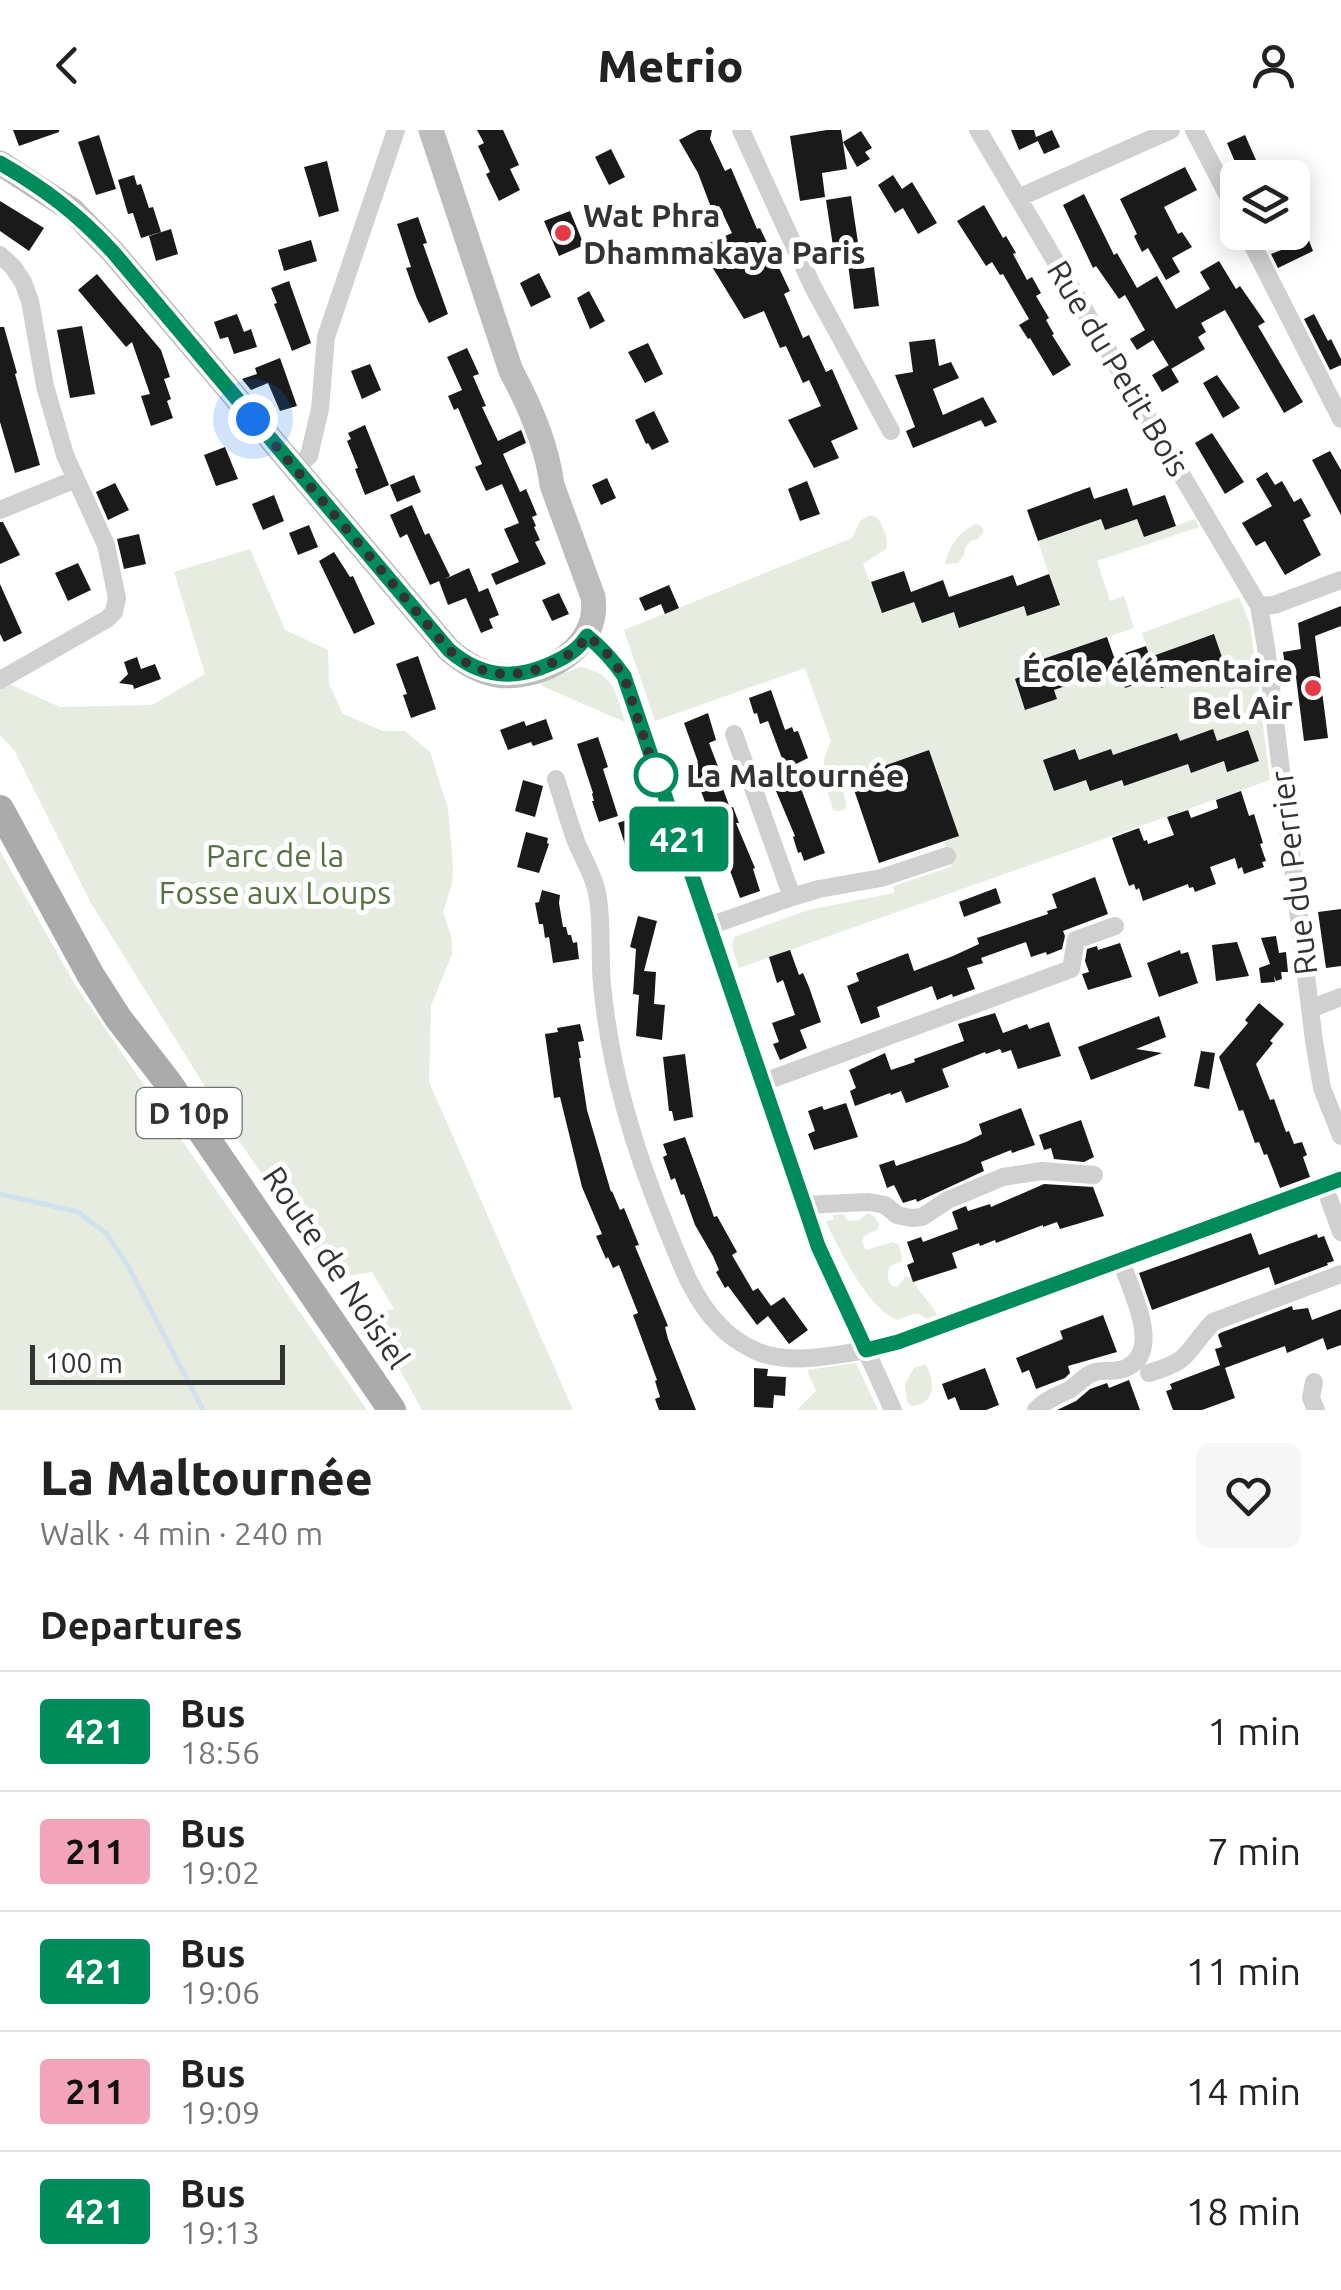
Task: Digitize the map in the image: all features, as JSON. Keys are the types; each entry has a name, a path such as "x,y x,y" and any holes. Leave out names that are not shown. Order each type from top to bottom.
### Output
{"main road":[{"name":"Route de Noisiel","path":"0,809 118,1018 167,1081 392,1410"}],"street":[{"path":"296,467 309,456 320,410 326,337 396,130"},
{"path":"0,163 51,194 92,229 449,650 473,668 497,674 524,674 580,646 595,608 552,485 541,439 510,370 431,130"},
{"path":"741,130 812,287 891,431"},
{"name":"Rue du Petit Bois","path":"978,130 1259,606"},
{"path":"1018,198 1171,130"},
{"path":"1194,130 1220,180"},
{"path":"1255,250 1341,418"},
{"path":"0,254 23,282 30,302 45,386 65,455 106,546 117,598 114,612 107,619 0,680"},
{"path":"0,510 76,479"},
{"path":"1259,606 1274,605 1341,580"},
{"name":"Rue du Perrier","path":"1259,606 1322,1088 1341,1136"},
{"path":"587,636 602,647 624,676 818,1246 894,1410"},
{"path":"734,734 792,897"},
{"path":"556,779 598,895 602,984 611,1051 650,1186 693,1289 720,1326 741,1343 780,1358 866,1350 898,1342 1341,1179"},
{"path":"709,926 819,889 881,878 947,856"},
{"path":"761,1083 1071,969 1076,940 1115,926"},
{"path":"1310,1009 1341,998"},
{"path":"804,1204 869,1202 897,1215 922,1217 948,1200 1003,1177 1042,1170 1094,1176"},
{"path":"1329,1199 1341,1232"},
{"path":"1036,1410 1095,1372 1120,1370 1137,1360 1145,1330 1121,1261"},
{"path":"1149,1373 1182,1361 1213,1322 1341,1274"},
{"path":"1314,1382 1311,1398 1316,1410"}],"green space":[{"path":"870,515 878,518 886,535 886,549 863,564 882,613 914,602 922,622 954,612 960,628 1024,606 1028,616 1059,605 1038,541 1101,519 1137,519 1144,537 1195,519 1199,527 1097,561 1110,601 1124,596 1134,628 1044,659 1046,667 1015,679 1026,710 1057,699 1054,690 1118,668 1125,688 1157,677 1162,688 1225,666 1214,634 1150,657 1142,633 1239,597 1250,624 1270,780 739,968 732,947 734,937 808,910 894,893 894,886 951,867 944,841 959,836 928,751 845,780 842,774 846,808 833,810 823,776 831,741 805,668 655,721 624,630 852,538 860,521"},
{"path":"976,524 984,531 978,539 966,546 958,563 945,564 956,540"},
{"name":"Parc de la Fosse aux Loups","path":"250,549 285,630 328,650 329,684 343,714 383,731 405,731 430,752 448,809 453,867 443,912 452,939 452,954 431,1006 429,1082 573,1410 422,1410 369,1314 394,1309 372,1272 342,1277 314,1249 237,1138 91,903 14,750 0,735 0,686 7,683 60,707 152,705 205,674 174,572"},
{"path":"580,667 607,679 625,722 542,686 541,682"},
{"path":"0,851 74,983 367,1410 0,1410"},
{"path":"868,1213 879,1224 878,1229 864,1236 866,1250 893,1242 899,1245 901,1262 890,1266 890,1284 897,1287 905,1277 911,1277 937,1315 926,1319 916,1314 897,1320 875,1303 856,1277 826,1222 834,1219 832,1215 843,1214 848,1221 859,1220"},
{"path":"856,1363 878,1410 797,1410 816,1391 807,1370"},
{"path":"925,1364 932,1384 929,1397 911,1406 905,1384 914,1368"}],"building":[{"path":"13,130 59,130 59,132 19,146"},
{"path":"477,130 503,130 519,165 510,169 520,190 499,201 486,174 490,172 478,146 484,143"},
{"path":"698,130 712,130 710,139 725,171 731,168 790,291 784,294 803,338 809,335 826,372 832,369 858,429 831,441 839,458 814,468 788,420 821,406 809,380 803,383 786,346 780,348 764,311 744,319 700,247 732,233 719,206 712,210 698,173 679,140"},
{"path":"841,130 847,169 822,173 825,197 800,201 790,136"},
{"path":"1011,130 1034,130 1036,137 1052,130 1060,147 1044,154 1038,141 1019,150"},
{"path":"861,131 872,148 865,152 870,159 857,167 843,142"},
{"path":"99,135 116,189 96,195 78,142"},
{"path":"1245,135 1256,160 1234,160 1227,143"},
{"path":"611,149 625,177 609,185 595,157"},
{"path":"327,161 339,211 319,217 304,167"},
{"path":"1185,167 1197,190 1164,207 1178,234 1182,232 1192,247 1172,258 1180,272 1166,280 1148,248 1142,252 1120,199"},
{"path":"134,175 149,208 153,207 161,232 141,238 133,213 128,214 118,180"},
{"path":"893,175 902,189 912,182 937,223 918,234 903,208 895,213 878,185"},
{"path":"1084,194 1114,255 1117,253 1137,288 1157,276 1176,309 1210,289 1200,272 1219,261 1236,289 1240,286 1265,322 1258,326 1303,402 1284,413 1225,310 1201,323 1206,332 1198,337 1205,349 1171,369 1153,340 1137,350 1130,339 1145,330 1125,295 1119,299 1096,266 1093,268 1063,205"},
{"path":"851,196 862,269 874,267 879,306 854,309 848,264 836,266 826,200"},
{"path":"0,201 44,228 29,251 0,231"},
{"path":"984,205 1016,253 1013,254 1027,280 1032,277 1041,293 1036,296 1049,318 1046,320 1052,335 1071,365 1053,376 1019,325 1029,319 1003,274 992,262 986,266 957,221"},
{"path":"570,211 584,245 559,256 544,221"},
{"path":"418,217 427,243 423,244 448,314 429,323 406,268 411,267 397,224"},
{"path":"171,229 178,254 156,261 149,236"},
{"path":"311,240 317,261 284,271 278,250"},
{"path":"1310,243 1313,251 1278,268 1271,254 1310,250"},
{"path":"539,273 551,297 531,307 520,283"},
{"path":"97,274 161,350 170,377 164,379 173,418 151,426 141,396 150,394 132,342 126,347 78,290"},
{"path":"289,281 311,343 292,351 271,288"},
{"path":"589,291 605,321 590,329 577,298"},
{"path":"237,314 244,332 251,329 257,347 234,354 228,337 220,339 214,322"},
{"path":"1314,314 1341,359 1341,365 1330,370 1304,319"},
{"path":"82,326 95,394 70,398 57,330"},
{"path":"0,327 4,327 40,465 15,473 0,422"},
{"path":"935,339 939,366 951,362 959,378 933,389 943,415 983,397 997,422 985,427 981,420 913,448 906,431 915,427 895,375 913,372 909,342"},
{"path":"648,343 663,374 645,383 628,352"},
{"path":"467,348 479,374 473,376 486,406 482,407 498,441 522,432 526,443 503,454 520,492 526,489 537,515 532,517 540,540 535,542 546,564 496,585 491,574 519,562 504,529 519,523 502,484 486,491 475,467 482,464 458,408 454,410 448,396 462,390 447,357"},
{"path":"280,358 297,406 280,411 268,383 251,390 242,379 257,374 255,368"},
{"path":"370,364 381,390 362,399 351,371"},
{"path":"1169,365 1179,382 1162,392 1152,375"},
{"path":"1217,375 1240,408 1223,418 1203,383"},
{"path":"654,411 669,442 652,450 635,420"},
{"path":"365,425 389,485 365,495 347,441 351,439 348,433"},
{"path":"1212,433 1244,482 1225,494 1195,443"},
{"path":"225,447 238,479 216,486 204,455"},
{"path":"1330,451 1341,470 1341,515 1312,460"},
{"path":"1267,472 1275,485 1282,481 1294,502 1301,498 1311,516 1303,520 1321,555 1285,575 1265,541 1256,546 1242,523 1272,506 1256,479"},
{"path":"414,475 421,492 397,502 390,485"},
{"path":"607,478 616,498 601,505 592,485"},
{"path":"807,481 820,514 800,521 788,489"},
{"path":"115,483 129,510 108,520 96,492"},
{"path":"1090,487 1094,499 1127,488 1133,506 1165,495 1176,526 1144,537 1137,519 1105,530 1101,519 1038,541 1027,510"},
{"path":"274,495 284,521 263,530 252,504"},
{"path":"412,505 450,576 445,579 469,568 479,592 488,588 499,615 489,619 493,628 481,633 466,598 448,605 439,581 430,585 407,534 400,538 390,515"},
{"path":"0,522 20,555 0,564"},
{"path":"309,525 318,547 298,555 289,533"},
{"path":"139,534 146,564 124,569 117,539"},
{"path":"334,552 353,576 375,624 354,634 319,561"},
{"path":"78,563 91,590 68,601 55,573"},
{"path":"904,571 911,592 943,580 949,597 1013,575 1017,586 1049,574 1060,605 1027,616 1024,606 959,628 954,612 922,623 914,602 882,613 871,582"},
{"path":"0,584 22,633 4,642 0,634"},
{"path":"669,585 679,608 665,614 661,604 645,611 639,598"},
{"path":"559,593 569,614 552,621 542,600"},
{"path":"1341,606 1341,626 1315,636 1328,738 1304,741 1296,677 1287,679 1283,652 1301,649 1298,623"},
{"path":"1214,634 1225,666 1161,688 1157,677 1125,688 1118,668 1054,690 1057,699 1025,710 1015,679 1046,667 1043,659 1107,637 1114,657 1146,646 1150,657"},
{"path":"418,656 436,709 411,718 396,664"},
{"path":"137,657 141,669 155,664 161,679 134,689 133,685 119,683 128,674 124,662"},
{"path":"771,690 785,730 792,727 794,732 798,731 808,758 786,769 768,721 760,724 749,698"},
{"path":"708,713 716,740 709,743 722,777 719,778 739,823 760,891 740,898 693,769 692,764 698,762 684,723"},
{"path":"546,719 553,739 508,750 500,730 524,721 526,726"},
{"path":"1213,729 1217,741 1248,730 1259,761 1227,772 1224,761 1191,773 1188,764 1124,786 1122,780 1090,791 1086,780 1054,791 1043,760 1075,749 1079,760 1111,749 1113,755 1177,733 1180,741"},
{"path":"598,737 608,767 603,769 618,816 599,822 577,744"},
{"path":"929,750 959,836 879,863 850,778"},
{"path":"523,780 543,786 535,817 515,811"},
{"path":"799,783 825,853 804,861 776,791"},
{"path":"1241,791 1249,816 1254,814 1263,843 1260,844 1264,867 1244,874 1235,858 1210,867 1216,884 1195,892 1188,884 1143,901 1139,888 1129,886 1112,838 1139,828 1148,844 1174,835 1167,817 1188,810 1191,818 1218,808 1216,800"},
{"path":"638,816 651,853 630,860 618,823"},
{"path":"526,832 548,838 539,873 517,867"},
{"path":"1095,877 1108,914 1063,931 1062,949 1031,957 1026,942 981,958 983,963 967,968 975,989 937,1000 932,986 877,1007 880,1017 861,1024 847,986 859,981 856,973 908,953 914,971 953,956 979,944 977,938 1048,914 1047,911 1057,908 1052,894"},
{"path":"996,888 1001,903 964,917 959,902"},
{"path":"542,890 560,895 563,927 573,943 577,942 579,959 553,963 549,937 545,938 543,924 539,924 535,903 539,902"},
{"path":"1341,909 1341,966 1326,968 1318,912"},
{"path":"638,916 657,921 644,971 656,972 654,1004 665,1005 662,1040 636,1036 636,949 630,947"},
{"path":"1276,936 1279,953 1286,952 1288,972 1281,972 1282,979 1276,981 1274,976 1275,982 1261,983 1259,968 1270,964 1261,938"},
{"path":"1237,942 1249,976 1216,981 1212,945"},
{"path":"1120,943 1132,977 1088,990 1082,974 1089,972 1085,961 1087,949"},
{"path":"790,950 821,1022 800,1030 807,1048 780,1060 773,1044 779,1042 772,1023 795,1015 783,980 777,983 769,957"},
{"path":"1180,950 1181,954 1188,952 1198,983 1159,997 1147,963"},
{"path":"1259,1003 1284,1024 1256,1064 1286,1132 1289,1131 1294,1144 1302,1142 1310,1177 1280,1188 1267,1154 1264,1155 1259,1142 1255,1143 1243,1110 1239,1111 1219,1057 1248,1023 1245,1020"},
{"path":"995,1013 1003,1033 1027,1024 1029,1029 1049,1022 1061,1056 1018,1069 1011,1050 985,1052 942,1069 949,1087 906,1103 901,1091 855,1106 850,1091 856,1088 849,1070 885,1053 891,1070 915,1062 914,1059 964,1041 958,1024"},
{"path":"1159,1016 1166,1037 1136,1049 1162,1053 1091,1080 1078,1047"},
{"path":"580,1024 584,1041 578,1042 579,1058 587,1110 611,1192 620,1210 624,1208 639,1245 635,1246 668,1326 668,1339 696,1410 659,1410 655,1399 660,1397 657,1380 633,1315 638,1313 619,1265 613,1268 596,1236 602,1234 582,1187 560,1097 554,1098 545,1034"},
{"path":"1201,1051 1215,1053 1209,1089 1194,1086"},
{"path":"685,1054 693,1117 674,1121 669,1111 663,1057"},
{"path":"846,1103 858,1137 814,1150 808,1134 815,1131 808,1111"},
{"path":"1021,1108 1035,1145 981,1162 984,1171 917,1202 916,1199 903,1203 894,1185 887,1188 879,1165 894,1160 896,1166 966,1142 982,1134 979,1124"},
{"path":"1081,1120 1094,1157 1084,1162 1054,1159 1051,1148 1044,1150 1039,1135"},
{"path":"685,1137 714,1217 717,1216 737,1252 732,1255 753,1291 758,1288 771,1306 784,1297 808,1330 789,1344 768,1316 757,1325 716,1272 719,1270 713,1256 695,1225 684,1194 681,1195 675,1178 671,1180 663,1157 667,1155 663,1144"},
{"path":"1044,1184 1093,1187 1104,1216 1060,1229 1057,1222 1043,1225 996,1243 979,1243 952,1253 957,1268 913,1282 907,1265 914,1262 907,1242 921,1237 923,1242 958,1229 954,1211 966,1206 968,1211 990,1204 991,1207"},
{"path":"1251,1233 1259,1255 1317,1234 1318,1238 1324,1236 1334,1261 1275,1285 1269,1267 1152,1310 1139,1273"},
{"path":"1292,1306 1293,1310 1308,1308 1312,1320 1341,1309 1341,1345 1327,1350 1323,1338 1287,1353 1285,1346 1225,1368 1235,1398 1202,1410 1173,1410 1166,1391 1172,1389 1170,1384 1220,1365 1215,1349 1222,1347 1220,1333"},
{"path":"1103,1315 1117,1352 1068,1366 1070,1373 1065,1378 1036,1389 1029,1370 1022,1373 1016,1358 1063,1339 1060,1331"},
{"path":"754,1368 768,1369 767,1376 786,1377 785,1396 774,1395 773,1408 754,1407"},
{"path":"985,1368 999,1405 986,1410 960,1410 955,1397 948,1400 942,1384"},
{"path":"1129,1380 1140,1410 1057,1410 1090,1389 1107,1383 1109,1388"}],"waterway":[{"path":"0,1194 78,1212 106,1233 128,1266 203,1410"}],"bus line":[{"name":"421","path":"0,163 51,194 92,229 459,659 485,672 524,674 570,654 587,636 614,661 624,676 818,1246 866,1350 876,1350 1341,1179"}],"place":[{"name":"Wat Phra Dhammakaya Paris","path":"563,233"},
{"name":"École élémentaire Bel Air","path":"1313,688"},
{"name":"La Maltournée","path":"656,775"}],"route":[{"path":"253,419 459,659 485,672 511,676 537,670 570,654 587,636 602,647 624,676 656,775"}]}
